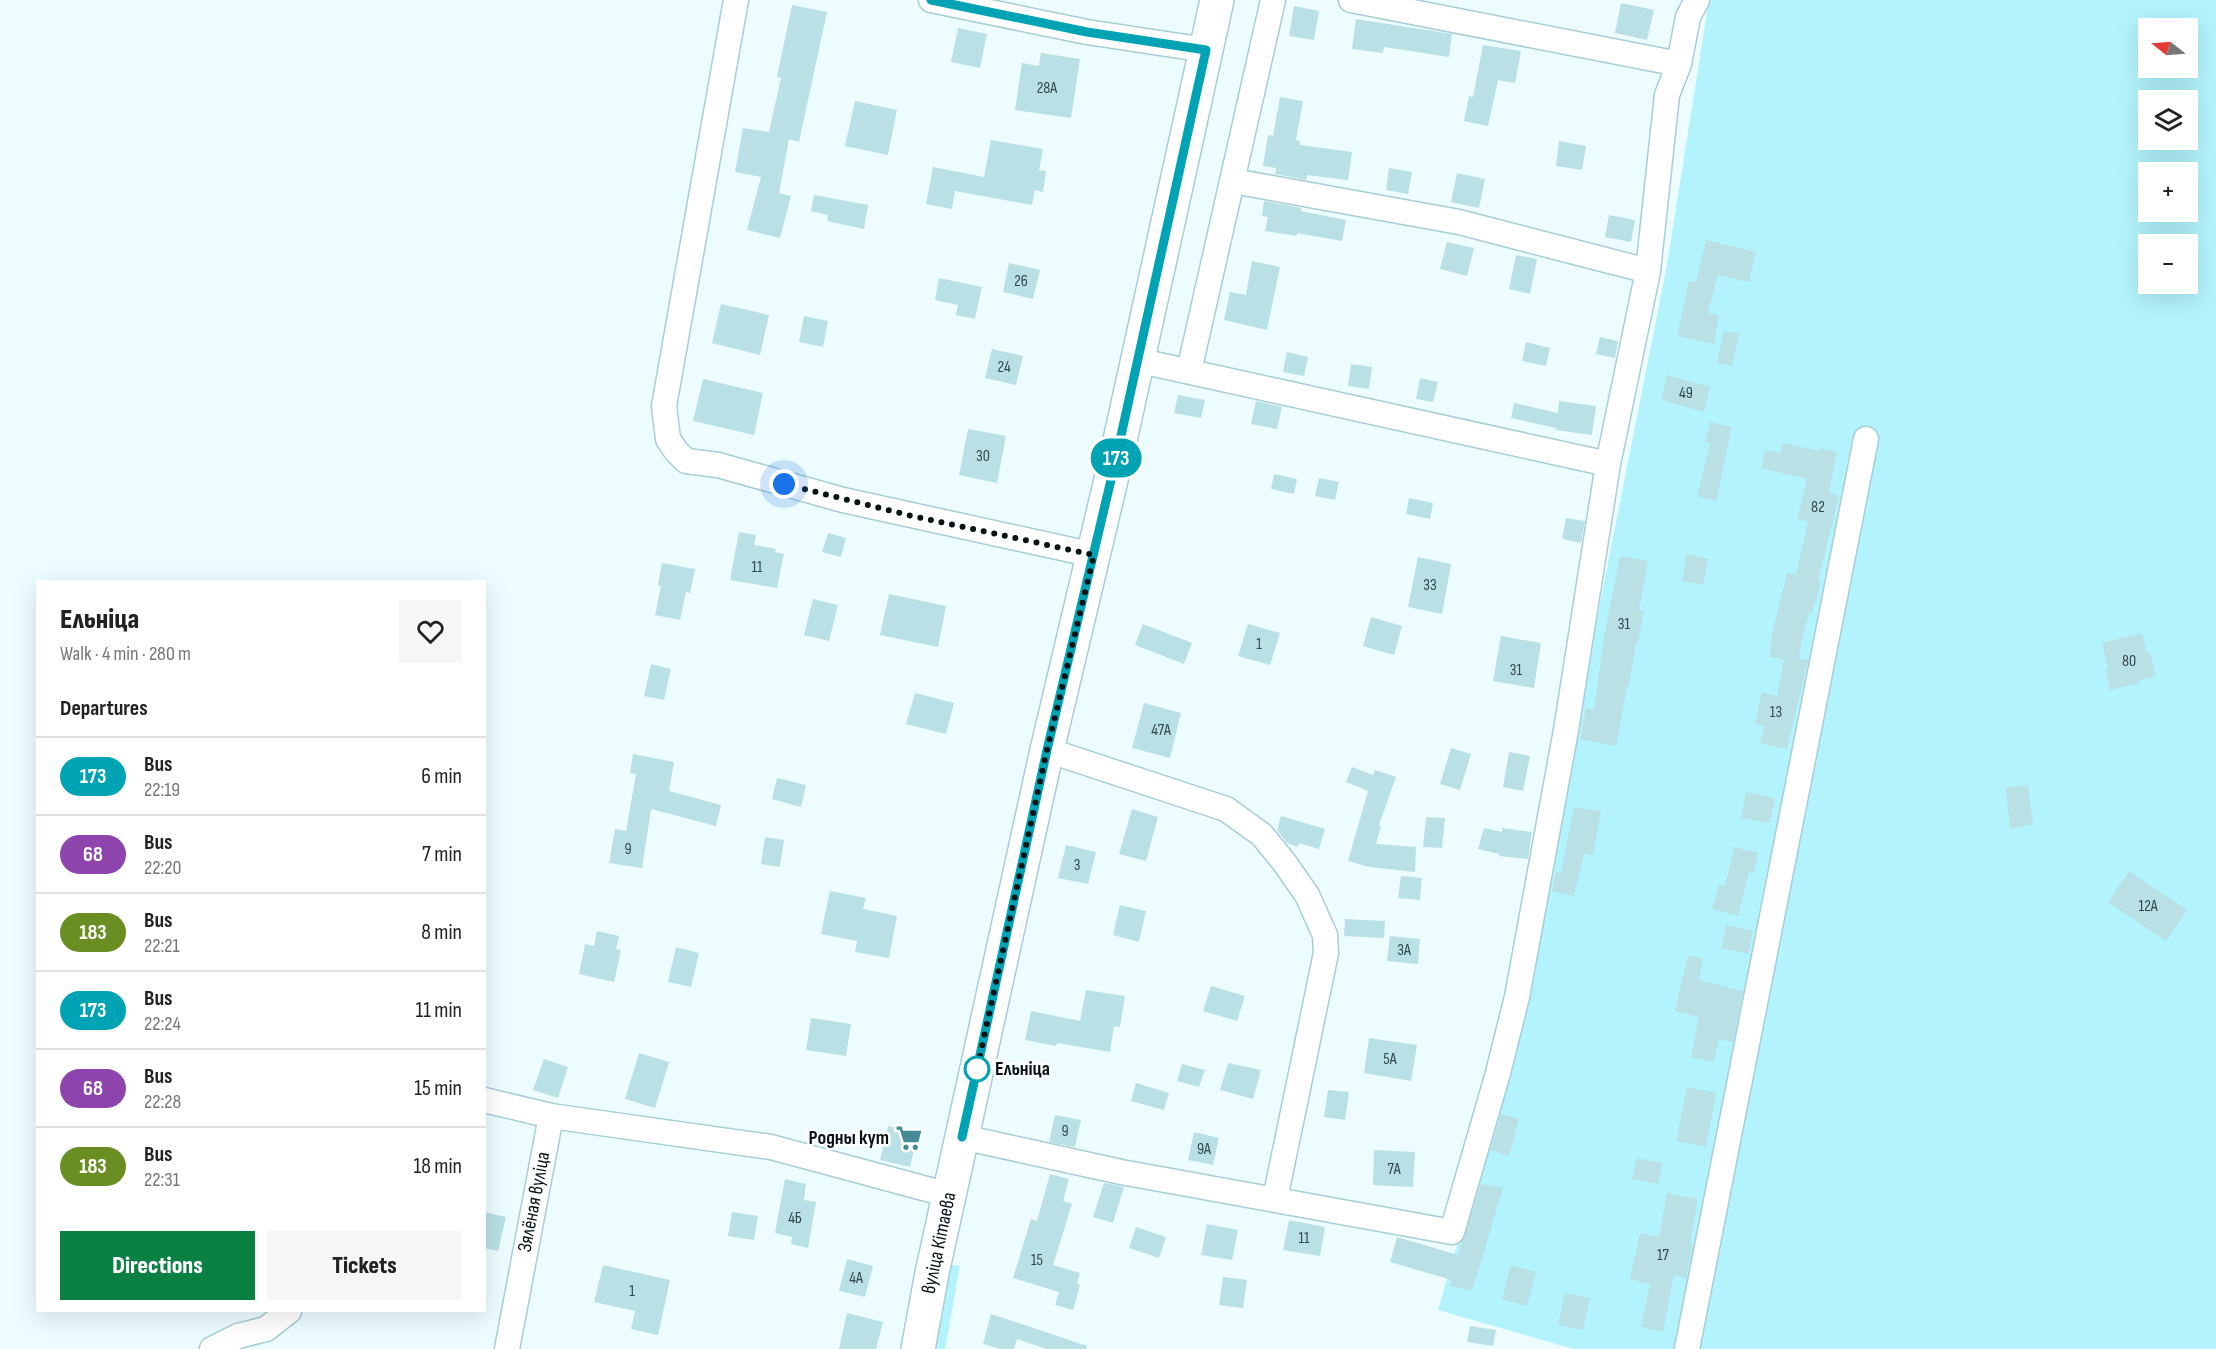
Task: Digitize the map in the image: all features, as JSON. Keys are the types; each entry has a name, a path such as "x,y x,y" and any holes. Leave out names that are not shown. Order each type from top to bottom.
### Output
{"main road":[{"name":"вуліца Кітаева","path":"918,1349 949,1195 1047,750 1094,555 1217,0"}],"street":[{"path":"736,0 664,406 668,439 686,461 718,465 854,502 1094,555"},
{"path":"931,0 1087,32 1206,50"},
{"path":"1189,370 1273,0"},
{"path":"1352,0 1679,64"},
{"path":"962,1137 1121,1172 1275,1198 1452,1232 1498,1073 1517,997 1566,730 1608,464 1648,271 1667,94 1679,64 1688,17 1696,0"},
{"path":"1233,181 1459,222 1648,271"},
{"path":"1137,360 1608,464"},
{"path":"1687,1349 1866,439"},
{"path":"1047,750 1226,809 1262,835 1307,895 1325,935 1326,953 1275,1198"},
{"path":"488,1101 551,1116 771,1147 949,1195"},
{"name":"Зялёная вуліца","path":"507,1349 551,1116"},
{"path":"212,1349 238,1336 266,1329 287,1312"}],"shaded area":[{"path":"1709,0 2216,0 2216,1349 1574,1349 1438,1310 1528,1002 1575,730 1667,265"},
{"path":"946,1264 960,1266 945,1349 924,1349"}],"building":[{"path":"1621,3 1654,10 1647,40 1615,33"},
{"path":"792,5 827,12 799,142 789,139 779,193 791,196 780,238 747,230 761,177 735,172 743,128 769,132 781,78 777,77"},
{"path":"1294,6 1319,11 1314,40 1289,36"},
{"path":"1356,19 1452,34 1449,57 1384,47 1383,53 1352,49"},
{"path":"958,28 987,34 980,68 951,62"},
{"path":"1483,45 1521,51 1515,83 1498,80 1488,126 1464,121 1469,96 1473,97"},
{"path":"1041,53 1080,59 1071,118 1015,110 1022,63 1039,66"},
{"path":"1280,97 1303,101 1296,140 1300,141 1300,145 1352,152 1348,180 1307,175 1306,180 1275,174 1276,168 1263,166 1268,135 1273,136"},
{"path":"855,101 897,110 888,155 845,146"},
{"path":"991,140 1043,149 1039,170 1046,171 1043,192 1035,190 1032,205 955,191 952,209 926,204 933,167 984,177"},
{"path":"1559,141 1586,146 1582,170 1556,166"},
{"path":"1389,168 1412,172 1408,194 1386,190"},
{"path":"1457,173 1485,179 1479,208 1451,202"},
{"path":"814,195 868,205 864,229 827,221 828,215 811,211"},
{"path":"1264,201 1346,220 1342,241 1297,233 1297,236 1265,231 1268,217 1262,216"},
{"path":"1609,215 1635,220 1631,242 1605,237"},
{"path":"1706,240 1756,252 1749,282 1718,275 1708,313 1719,315 1714,344 1677,336 1689,281 1696,282"},
{"path":"1447,242 1474,248 1467,276 1440,269"},
{"path":"1516,255 1537,259 1530,294 1509,289"},
{"path":"1252,261 1280,267 1267,330 1224,320 1230,292 1246,295"},
{"path":"1009,263 1040,270 1033,299 1003,292"},
{"path":"939,278 982,287 975,319 956,315 958,305 935,300"},
{"path":"721,304 769,315 760,355 712,343"},
{"path":"804,316 828,321 823,347 799,342"},
{"path":"1724,331 1739,334 1732,366 1717,363"},
{"path":"1600,337 1618,341 1615,358 1596,354"},
{"path":"1526,342 1550,348 1546,366 1522,361"},
{"path":"992,349 1023,356 1016,385 985,378"},
{"path":"1287,352 1308,357 1304,376 1283,372"},
{"path":"1351,364 1372,367 1369,389 1348,386"},
{"path":"1667,375 1710,387 1704,412 1661,400"},
{"path":"1420,378 1438,382 1433,402 1416,399"},
{"path":"703,379 763,393 754,435 693,421"},
{"path":"1178,395 1205,400 1201,418 1174,413"},
{"path":"1256,401 1282,407 1277,429 1251,424"},
{"path":"1559,401 1596,406 1592,435 1556,430 1556,428 1511,418 1514,403 1558,413"},
{"path":"1710,422 1732,427 1716,501 1697,496 1710,443 1705,442"},
{"path":"968,429 1006,436 997,483 959,475"},
{"path":"1783,443 1819,451 1819,448 1837,452 1829,493 1839,496 1818,581 1821,582 1812,614 1809,613 1801,644 1799,659 1808,660 1787,749 1760,743 1764,726 1755,724 1762,692 1777,696 1784,659 1770,657 1773,630 1787,573 1796,575 1808,521 1797,519 1807,479 1761,468 1765,450 1781,453"},
{"path":"1274,474 1297,479 1294,494 1271,489"},
{"path":"1319,478 1339,482 1335,500 1315,496"},
{"path":"1409,498 1433,503 1430,519 1406,514"},
{"path":"1566,518 1585,521 1581,543 1562,539"},
{"path":"739,532 756,535 754,545 776,549 775,552 784,554 777,588 730,580"},
{"path":"828,533 846,538 841,557 822,552"},
{"path":"1687,554 1708,559 1703,585 1682,581"},
{"path":"1620,556 1648,561 1639,610 1644,611 1616,746 1580,739 1586,708 1594,710 1604,637"},
{"path":"1418,557 1451,564 1442,614 1408,607"},
{"path":"662,563 695,569 690,593 686,592 680,620 655,615 661,586 658,585"},
{"path":"889,594 946,606 938,647 880,635"},
{"path":"813,599 838,605 829,641 804,635"},
{"path":"1371,617 1402,626 1394,655 1363,646"},
{"path":"1143,624 1192,643 1184,664 1135,645"},
{"path":"1248,624 1280,633 1270,665 1238,656"},
{"path":"2142,633 2156,676 2139,680 2140,683 2110,690 2102,643"},
{"path":"1501,636 1541,643 1534,688 1493,681"},
{"path":"651,664 671,669 664,700 644,696"},
{"path":"915,693 954,703 946,734 906,724"},
{"path":"1144,703 1181,713 1170,758 1132,748"},
{"path":"1451,748 1471,754 1460,790 1440,784"},
{"path":"1509,752 1530,756 1523,791 1503,787"},
{"path":"633,754 674,762 669,791 721,805 716,826 651,809 642,868 609,863 615,829 626,831 636,774 630,773"},
{"path":"1352,767 1373,775 1375,770 1396,777 1379,825 1381,826 1376,844 1416,847 1415,872 1369,867 1348,861 1368,791 1346,782"},
{"path":"777,778 806,785 801,807 772,799"},
{"path":"2028,785 2033,824 2010,829 2006,788"},
{"path":"1746,792 1775,798 1770,823 1741,818"},
{"path":"1574,807 1601,811 1593,855 1584,854 1574,896 1552,891 1556,872 1561,873"},
{"path":"1132,809 1158,817 1146,861 1119,854"},
{"path":"1281,816 1325,829 1319,849 1299,843 1298,847 1287,843 1277,830"},
{"path":"1426,817 1445,818 1442,848 1423,847"},
{"path":"1484,828 1502,832 1502,828 1532,832 1528,859 1499,856 1499,854 1478,849"},
{"path":"765,837 784,840 780,867 761,864"},
{"path":"1066,845 1096,852 1088,884 1058,878"},
{"path":"1734,847 1758,853 1754,873 1749,872 1738,916 1712,909 1719,885 1725,886"},
{"path":"2129,871 2187,910 2166,941 2108,902"},
{"path":"1401,876 1422,878 1420,900 1398,898"},
{"path":"830,891 866,898 863,909 897,916 889,958 855,952 857,941 821,934"},
{"path":"1120,905 1146,911 1139,942 1113,935"},
{"path":"1345,919 1385,921 1384,938 1344,936"},
{"path":"1726,925 1753,931 1748,954 1721,948"},
{"path":"597,931 619,936 616,949 621,950 614,982 579,974 585,944 594,946"},
{"path":"1390,936 1420,939 1418,964 1387,961"},
{"path":"676,947 699,953 691,987 668,982"},
{"path":"1688,955 1703,958 1699,980 1743,991 1733,1042 1719,1039 1714,1062 1691,1057 1699,1017 1675,1011"},
{"path":"1211,986 1245,996 1237,1021 1203,1011"},
{"path":"1086,990 1125,996 1120,1027 1114,1026 1110,1052 1025,1040 1031,1011 1080,1021"},
{"path":"811,1018 851,1024 846,1056 806,1050"},
{"path":"1369,1038 1417,1045 1411,1081 1364,1073"},
{"path":"639,1053 669,1062 655,1108 625,1099"},
{"path":"544,1059 568,1067 558,1098 533,1090"},
{"path":"1228,1063 1261,1070 1253,1099 1220,1090"},
{"path":"1182,1064 1205,1070 1199,1087 1177,1081"},
{"path":"1136,1083 1169,1093 1164,1110 1131,1101"},
{"path":"1687,1087 1716,1093 1706,1147 1676,1141"},
{"path":"1328,1090 1349,1092 1345,1120 1324,1117"},
{"path":"1501,1114 1519,1119 1509,1156 1491,1150"},
{"path":"1055,1115 1081,1120 1075,1147 1049,1142"},
{"path":"888,1126 918,1133 910,1167 880,1160"},
{"path":"1194,1132 1219,1138 1213,1165 1188,1160"},
{"path":"1374,1150 1415,1152 1413,1187 1373,1185"},
{"path":"1637,1158 1663,1163 1658,1184 1632,1179"},
{"path":"1050,1174 1069,1179 1063,1201 1072,1204 1053,1265 1080,1273 1077,1283 1080,1285 1073,1310 1055,1305 1059,1292 1013,1278 1031,1219 1037,1221"},
{"path":"785,1179 806,1184 804,1200 816,1202 808,1248 791,1244 792,1237 775,1233"},
{"path":"1104,1183 1124,1187 1113,1223 1093,1217"},
{"path":"1481,1184 1503,1188 1472,1291 1450,1286 1452,1280 1390,1262 1397,1237 1458,1255"},
{"path":"1667,1193 1698,1199 1690,1243 1693,1244 1686,1278 1674,1275 1663,1332 1641,1327 1650,1284 1630,1279 1640,1233 1659,1237"},
{"path":"486,1212 506,1217 498,1251 486,1248"},
{"path":"732,1212 758,1216 754,1240 728,1236"},
{"path":"1289,1220 1325,1227 1320,1256 1283,1250"},
{"path":"1207,1224 1238,1230 1232,1260 1201,1255"},
{"path":"1136,1227 1166,1237 1159,1258 1129,1248"},
{"path":"847,1259 873,1266 865,1297 839,1291"},
{"path":"603,1265 670,1280 658,1335 631,1329 635,1311 594,1302"},
{"path":"1511,1265 1536,1272 1527,1306 1502,1299"},
{"path":"1223,1277 1247,1280 1243,1308 1219,1305"},
{"path":"1565,1293 1590,1298 1583,1330 1558,1325"},
{"path":"847,1313 883,1322 876,1349 839,1349"},
{"path":"991,1314 1087,1346 1086,1349 1047,1349 1017,1339 1014,1349 1000,1349 983,1344"},
{"path":"1470,1326 1496,1330 1493,1346 1467,1342"}],"bus line":[{"name":"173","path":"931,0 1087,32 1206,50 1115,463 1047,750 962,1137"}],"place":[{"name":"Ельніца","path":"977,1069"},
{"name":"Родны кут","path":"909,1138"}],"route":[{"path":"784,484 908,515 1094,555 1047,750 977,1069"}]}
